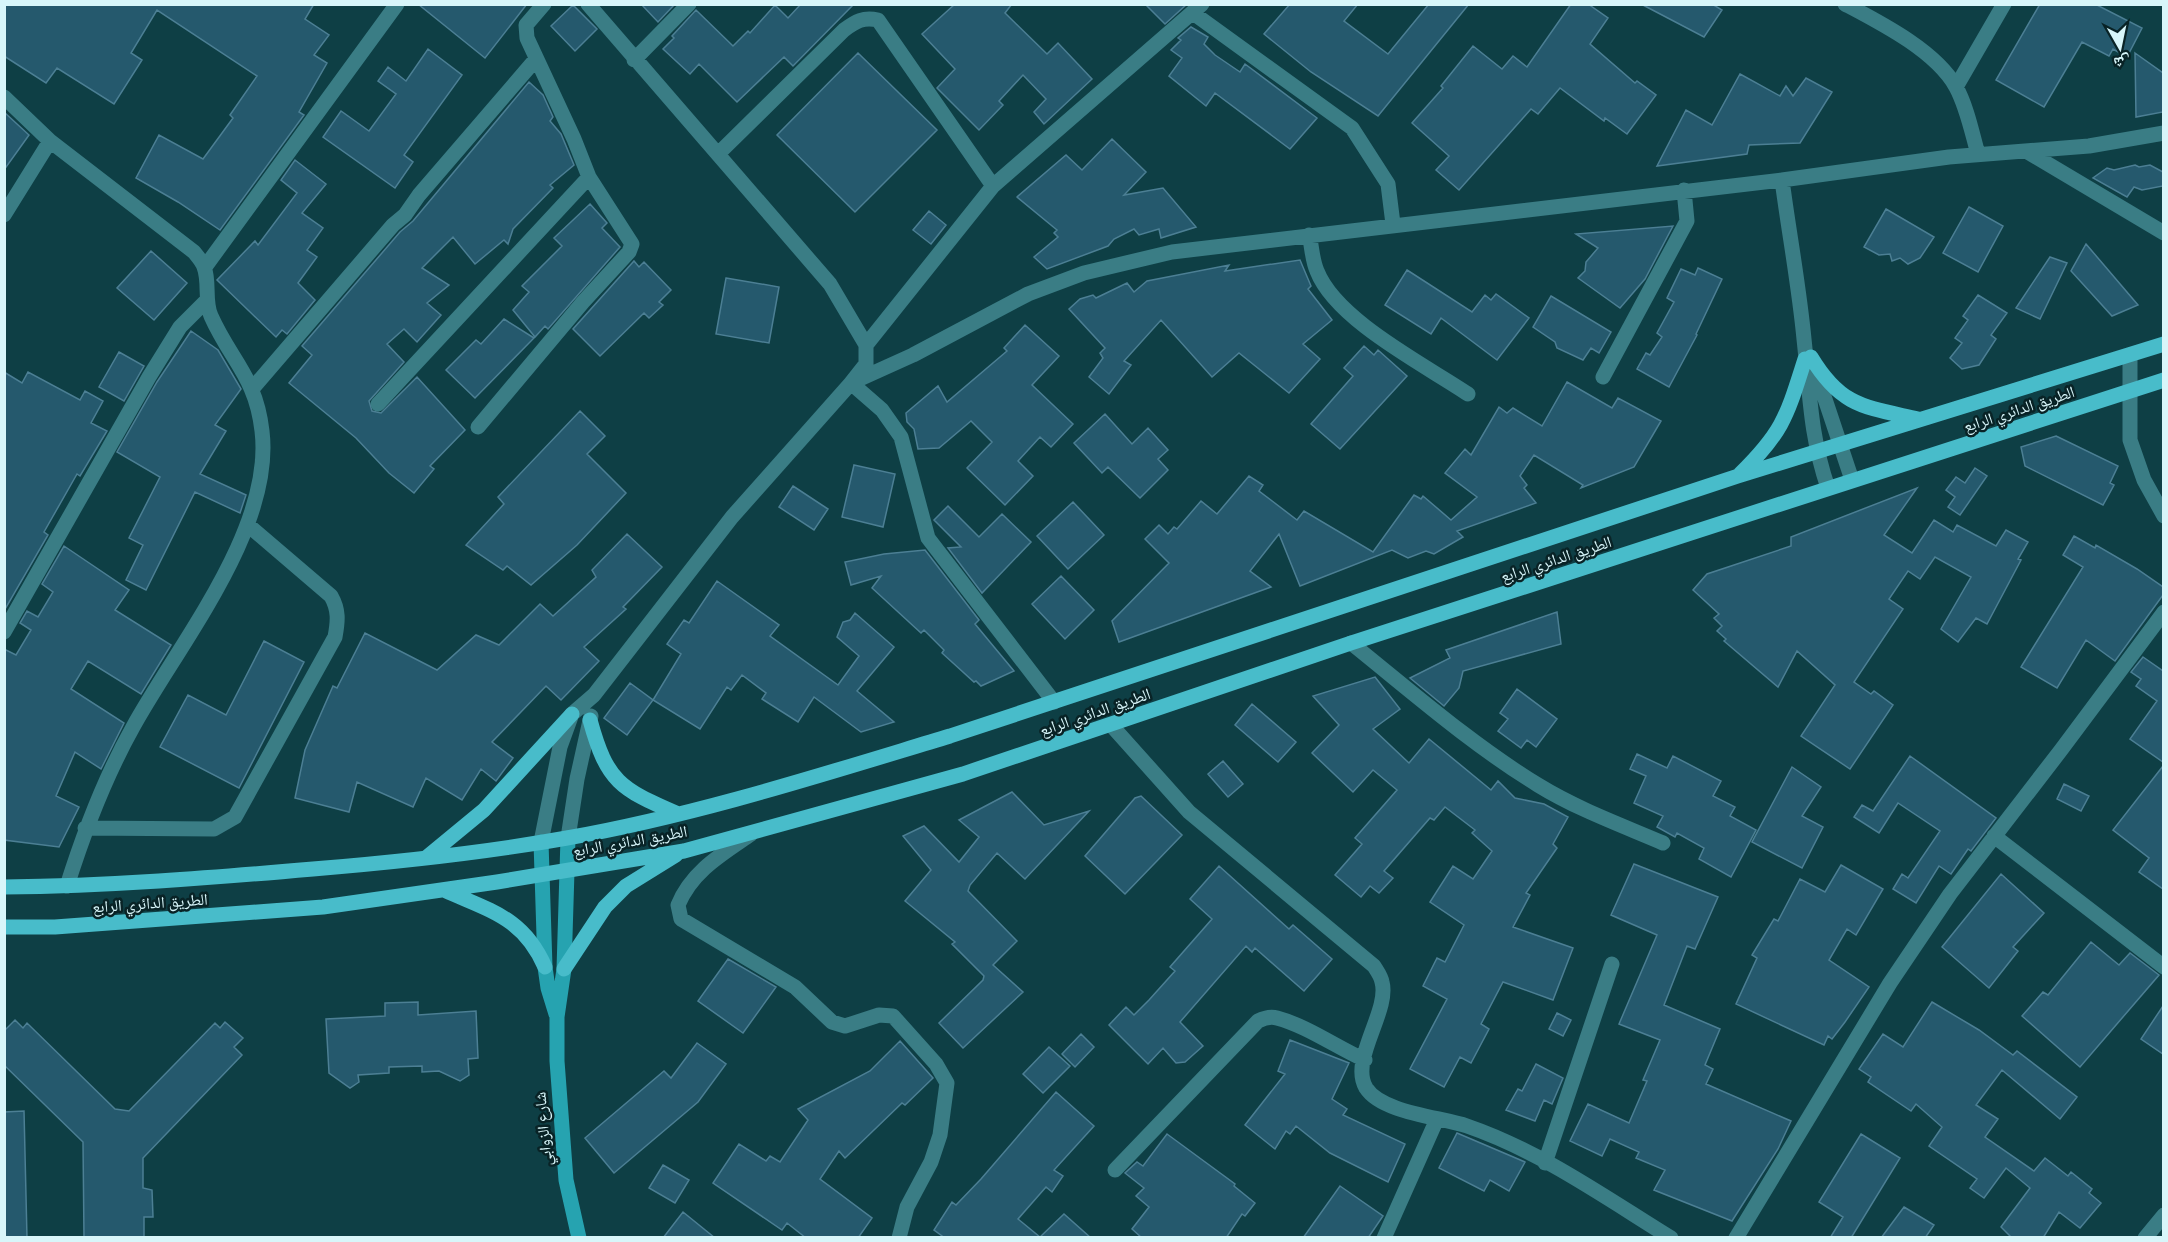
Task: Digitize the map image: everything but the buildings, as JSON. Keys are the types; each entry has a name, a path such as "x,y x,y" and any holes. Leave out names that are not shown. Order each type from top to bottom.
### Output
{"main road":[{"name":"الطريق الدائري الرابع","path":"4,887 67,886 223,877 425,859 568,838 678,814 830,772 1054,702 1738,476 2163,344"},
{"path":"1808,358 1834,390 1859,404 1918,419"},
{"path":"1738,476 1781,429 1808,358"},
{"name":"الطريق الدائري الرابع","path":"4,927 54,927 323,907 684,851 963,774 1112,726 1352,643 2163,380"},
{"path":"425,859 484,810 572,714"},
{"path":"590,720 603,761 619,783 646,800 678,814"},
{"path":"564,969 605,907 626,886 684,851"},
{"path":"444,890 506,917 523,931 538,950 545,967"}],"street":[{"path":"205,267 397,4"},
{"path":"478,427 583,302 629,252 632,244 589,177 527,38 526,26 544,4"},
{"path":"557,1017 548,988 545,967 541,842 551,784 572,714 594,695 732,518 866,364 866,345 830,284 634,60 588,4"},
{"path":"634,60 689,4"},
{"path":"1845,4 1896,30 1932,61 1956,87 1978,154"},
{"path":"1956,87 2004,4"},
{"path":"866,345 993,186 1198,9 1352,128 1388,184 1393,224"},
{"path":"718,154 844,30 855,21 867,18 878,20 993,186"},
{"path":"252,389 393,225 405,215 536,60"},
{"path":"4,97 50,141 170,231 194,252 205,267 210,315 252,389 262,433 260,477 248,525 191,632 132,728 86,828 67,886"},
{"path":"851,382 913,355 1028,294 1084,273 1172,252 1393,224 1782,180 1978,154 2089,146 2163,133"},
{"path":"4,214 50,141"},
{"path":"2026,151 2163,233"},
{"path":"378,404 589,177"},
{"path":"1782,180 1808,358 1816,452 1828,488"},
{"path":"1603,377 1687,221 1688,208 1683,190"},
{"path":"1309,235 1317,271 1334,298 1360,323 1468,394"},
{"path":"4,632 149,377 180,327 207,300"},
{"path":"2130,355 2130,440 2144,480 2163,516"},
{"path":"1808,358 1841,444 1852,480"},
{"path":"851,382 882,410 901,437 928,538 1054,702"},
{"path":"86,828 214,829 235,817 247,800 329,647 338,620 337,606 331,596 248,525"},
{"path":"1736,1238 1890,983 1950,894 2163,612"},
{"path":"1352,643 1476,744 1540,786 1591,812 1663,843"},
{"path":"557,1017 564,969 568,838 594,695"},
{"path":"1112,726 1189,812 1374,966 1382,982 1383,997 1362,1076 1366,1088 1375,1097 1397,1108 1453,1121 1485,1133 1607,1197 1671,1238"},
{"path":"751,834 709,862 694,878 678,905 681,919 795,987 832,1022 845,1026 879,1015 893,1016 936,1064 947,1083 940,1135 931,1162 907,1207 899,1238"},
{"path":"1994,836 2163,967"},
{"path":"1545,1163 1612,964"},
{"name":"شارع الزوابي","path":"557,1017 561,1133 566,1180 579,1238"},
{"path":"1115,1170 1258,1021 1275,1017 1365,1060"},
{"path":"1384,1238 1437,1119"},
{"path":"2145,1238 2162,1221"}]}
